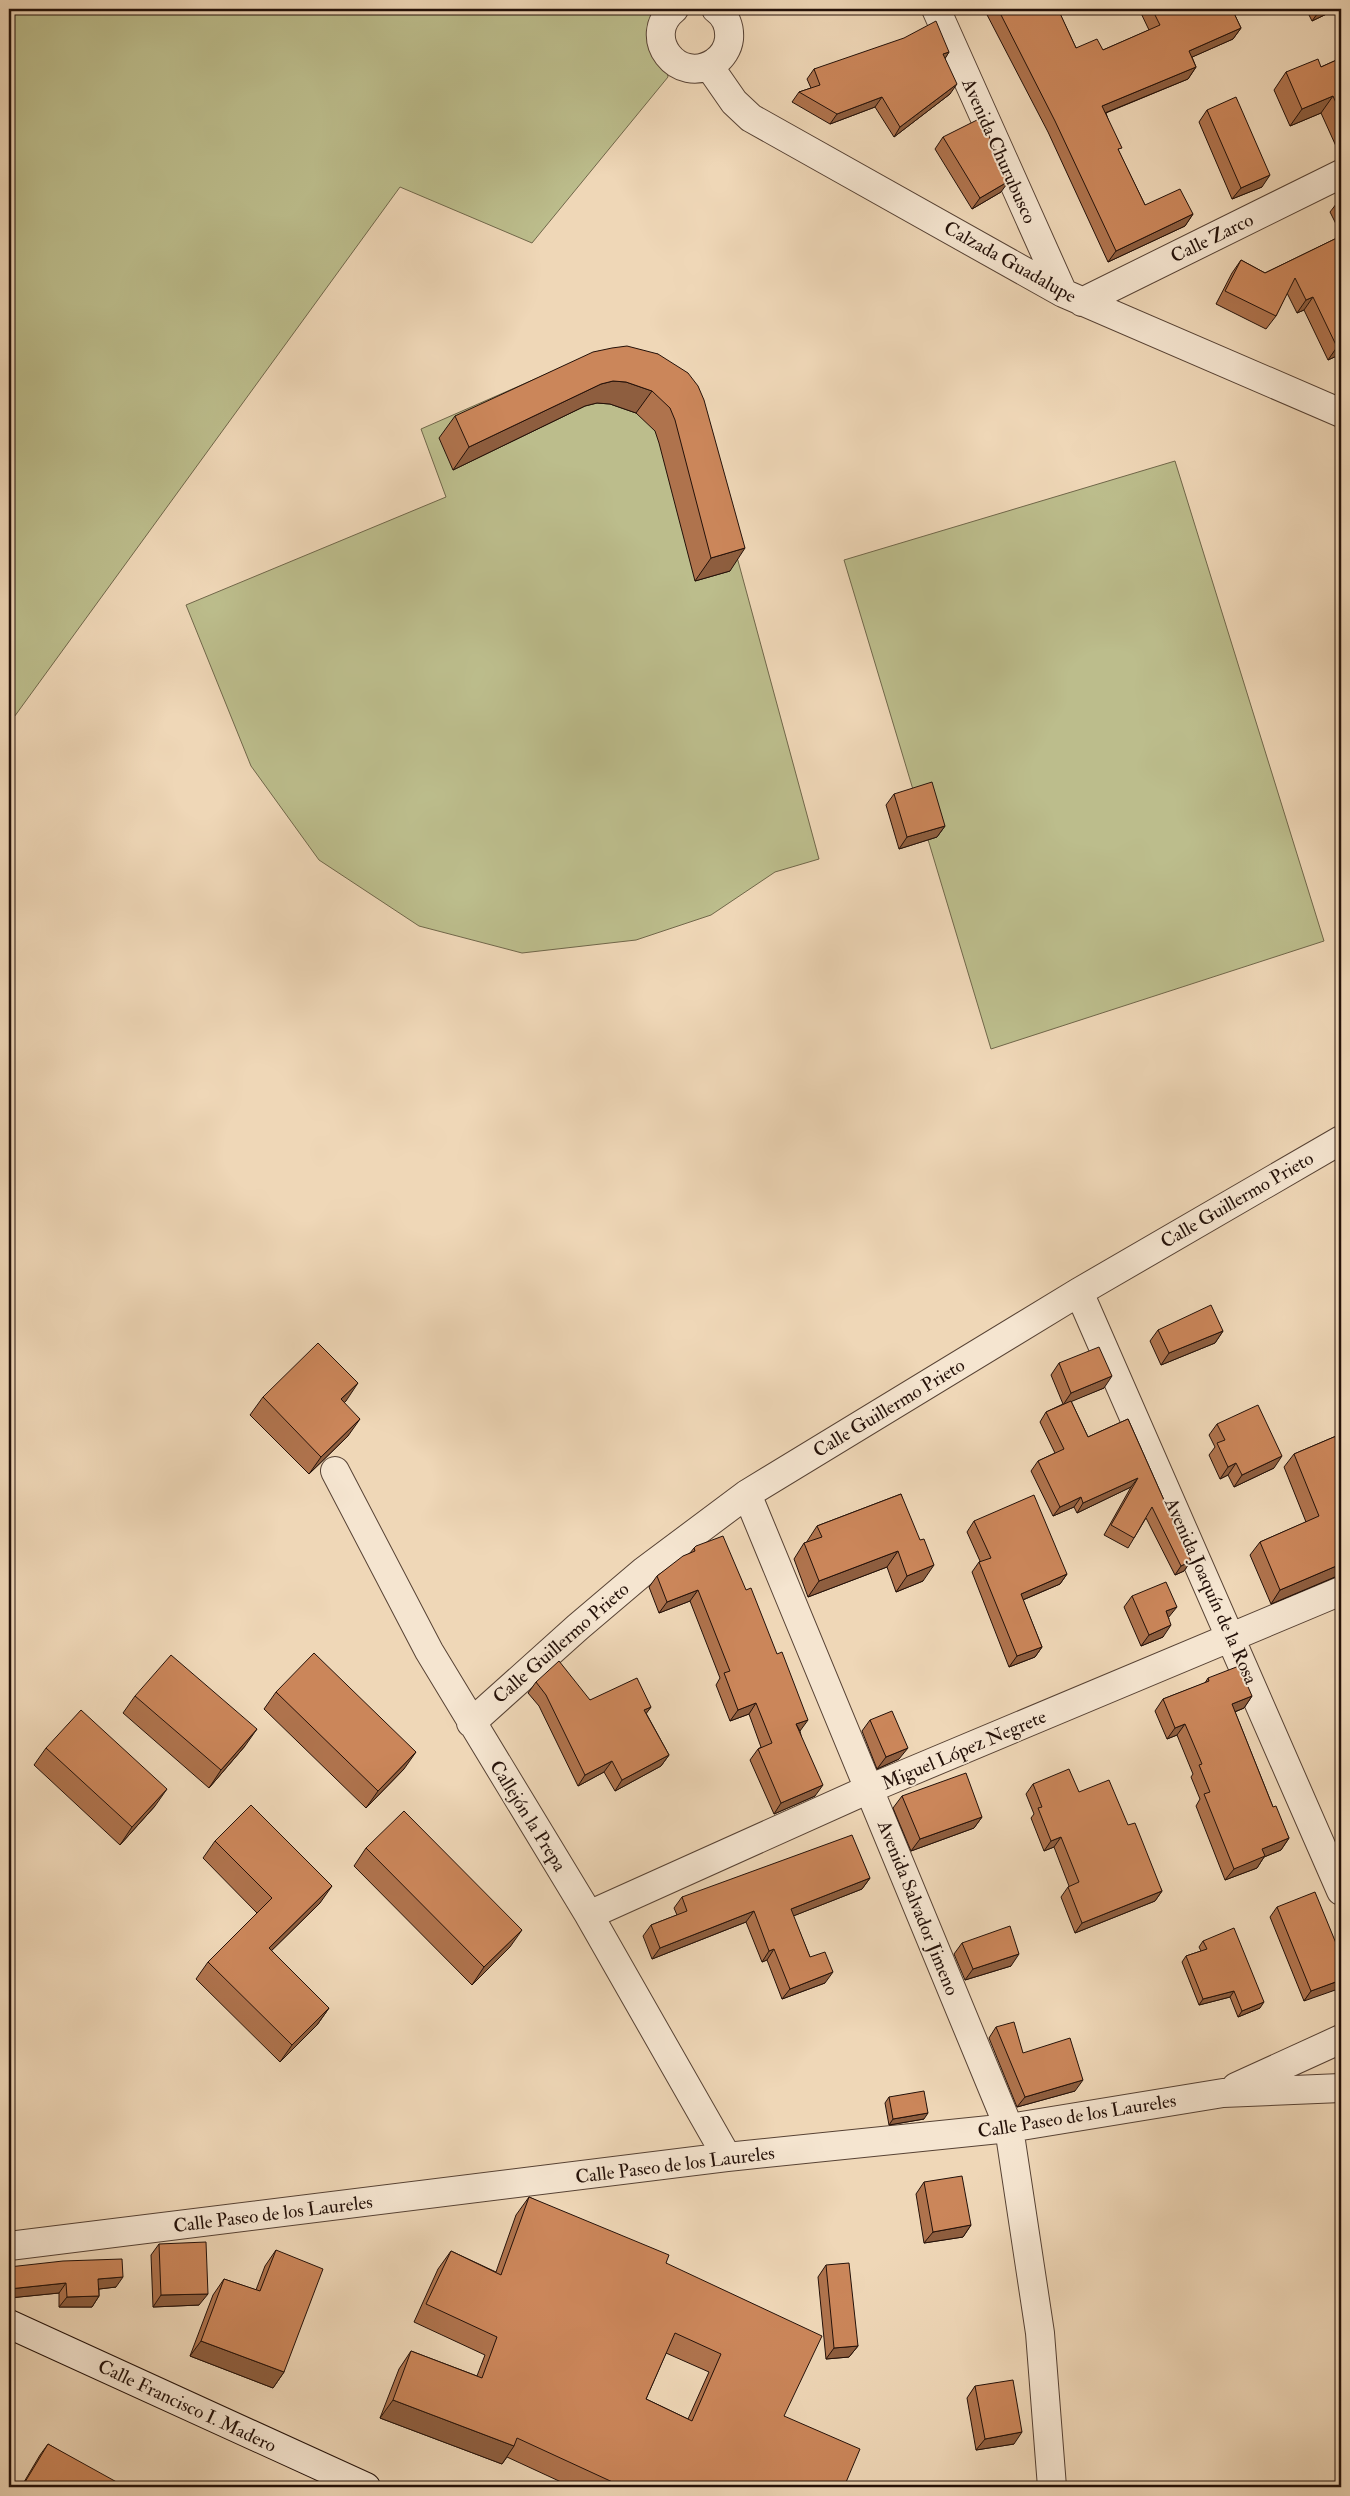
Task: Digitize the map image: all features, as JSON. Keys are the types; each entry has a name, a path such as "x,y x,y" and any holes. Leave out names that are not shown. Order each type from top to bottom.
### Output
{"street":[{"path":"671,9 664,20 661,32 662,43 667,54 675,63 686,68 698,69 709,66 722,56 729,42 726,21 716,9"},
{"name":"Avenida Churubusco","path":"936,9 1072,297"},
{"name":"Calzada Guadalupe","path":"709,66 734,102 751,118 1072,297 1341,413"},
{"name":"Calle Zarco","path":"1072,297 1341,174"},
{"name":"Calle Guillermo Prieto","path":"471,1723 578,1626 644,1571 747,1494 1079,1292 1341,1140"},
{"name":"Avenida Joaquín de la Rosa","path":"1079,1292 1232,1638 1341,1891"},
{"name":"Callejón la Prepa","path":"335,1471 429,1651 589,1915 727,2158"},
{"name":"Avenida Salvador Jimeno","path":"747,1494 1009,2128 1040,2334 1052,2487"},
{"name":"Miguel López Negrete","path":"589,1915 869,1789 1341,1591"},
{"path":"1223,2093 1341,2039"},
{"name":"Calle Paseo de los Laureles","path":"9,2246 727,2158 1009,2128 1223,2093 1341,2088"},
{"name":"Calle Francisco I. Madero","path":"9,2324 366,2487"}],"green space":[{"path":"9,9 653,9 668,77 532,243 400,187 9,724"},
{"path":"599,351 696,406 819,859 775,872 711,915 636,940 522,953 419,926 319,860 251,766 186,605 446,497 421,429"},
{"path":"1175,461 1324,941 991,1049 844,560"}],"building":[{"path":"998,9 1058,9 1076,48 1097,39 1103,50 1160,25 1152,9 1232,9 1241,28 1189,51 1196,67 1102,106 1122,148 1118,149 1145,205 1180,189 1193,214 1116,251 1055,121"},
{"path":"936,21 949,52 943,54 957,84 900,127 882,97 837,114 799,92 820,85 814,69 904,38"},
{"path":"1341,58 1341,114 1333,96 1302,109 1286,72 1318,59 1321,67"},
{"path":"1236,97 1270,175 1241,188 1207,110"},
{"path":"981,118 1009,181 980,198 943,137"},
{"path":"1341,236 1341,345 1337,347 1313,297 1306,300 1295,278 1276,316 1225,291 1241,260 1265,273"},
{"path":"627,346 658,354 688,373 698,386 704,400 745,548 711,558 675,420 670,408 652,391 626,382 613,381 601,384 469,447 455,416 593,352"},
{"path":"932,782 945,826 907,837 894,794"},
{"path":"1211,1305 1223,1331 1169,1353 1158,1330"},
{"path":"318,1343 358,1383 341,1399 360,1419 321,1457 263,1397"},
{"path":"1099,1347 1112,1376 1071,1393 1059,1363"},
{"path":"1071,1401 1088,1437 1128,1419 1191,1561 1181,1566 1152,1507 1134,1538 1111,1525 1138,1478 1083,1503 1081,1497 1060,1507 1038,1461 1064,1449 1046,1412"},
{"path":"1258,1405 1282,1456 1242,1475 1236,1463 1228,1467 1217,1443 1225,1440 1217,1424"},
{"path":"1341,1434 1341,1564 1280,1590 1260,1542 1319,1516 1294,1454"},
{"path":"901,1494 920,1540 924,1539 934,1565 907,1576 898,1551 819,1581 804,1543 822,1537 817,1526"},
{"path":"1034,1495 1067,1574 1021,1594 1042,1647 1017,1656 979,1562 991,1558 974,1521"},
{"path":"723,1536 746,1590 751,1588 777,1654 782,1652 808,1720 796,1724 823,1785 781,1803 758,1749 772,1743 756,1703 738,1710 724,1673 730,1671 698,1590 667,1602 657,1576 683,1556 695,1551 694,1548 696,1546"},
{"path":"1166,1582 1177,1607 1166,1611 1171,1625 1149,1635 1132,1596"},
{"path":"314,1653 416,1752 378,1791 276,1692"},
{"path":"171,1655 257,1729 221,1770 135,1696"},
{"path":"559,1661 590,1700 637,1678 651,1707 644,1710 669,1755 622,1780 612,1761 585,1775 546,1695 536,1682"},
{"path":"1239,1666 1252,1696 1232,1704 1273,1807 1276,1806 1289,1838 1262,1849 1265,1856 1234,1869 1204,1794 1210,1792 1199,1765 1202,1764 1185,1724 1175,1728 1163,1699 1209,1681 1208,1678"},
{"path":"81,1710 167,1789 132,1827 46,1748"},
{"path":"892,1711 908,1748 886,1757 870,1720"},
{"path":"1069,1769 1079,1792 1109,1780 1128,1825 1135,1823 1162,1891 1082,1923 1068,1887 1079,1882 1061,1837 1051,1841 1038,1808 1042,1807 1033,1784"},
{"path":"966,1773 982,1817 920,1839 902,1796"},
{"path":"251,1805 332,1886 269,1948 329,2008 292,2045 208,1962 272,1898 215,1841"},
{"path":"404,1811 522,1930 484,1967 366,1848"},
{"path":"852,1835 870,1878 791,1909 810,1957 825,1952 833,1972 790,1989 774,1949 769,1951 754,1911 660,1948 651,1925 687,1911 682,1897"},
{"path":"1315,1892 1341,1953 1341,1980 1311,1991 1277,1907"},
{"path":"1010,1926 1019,1954 973,1969 962,1943"},
{"path":"1234,1928 1264,2002 1242,2011 1234,1991 1203,1999 1186,1956 1207,1949 1203,1941"},
{"path":"1014,2022 1023,2053 1070,2038 1083,2080 1025,2097 996,2027"},
{"path":"924,2091 928,2113 893,2119 889,2097"},
{"path":"962,2176 971,2225 933,2232 924,2182"},
{"path":"529,2197 669,2255 666,2263 822,2336 784,2416 860,2449 844,2487 618,2487 619,2485 517,2438 514,2446 393,2400 411,2351 482,2378 497,2337 426,2304 451,2251 501,2275","holes":["675,2333 721,2354 692,2421 646,2399"]},
{"path":"206,2242 208,2294 161,2295 159,2244"},
{"path":"276,2250 323,2269 284,2372 201,2341 224,2279 260,2291"},
{"path":"122,2259 123,2277 98,2279 99,2296 67,2297 66,2283 9,2289 9,2267 63,2261"},
{"path":"849,2263 858,2346 834,2348 826,2265"},
{"path":"1013,2380 1022,2432 985,2439 975,2386"},
{"path":"48,2444 122,2485 121,2487 20,2487"}]}
